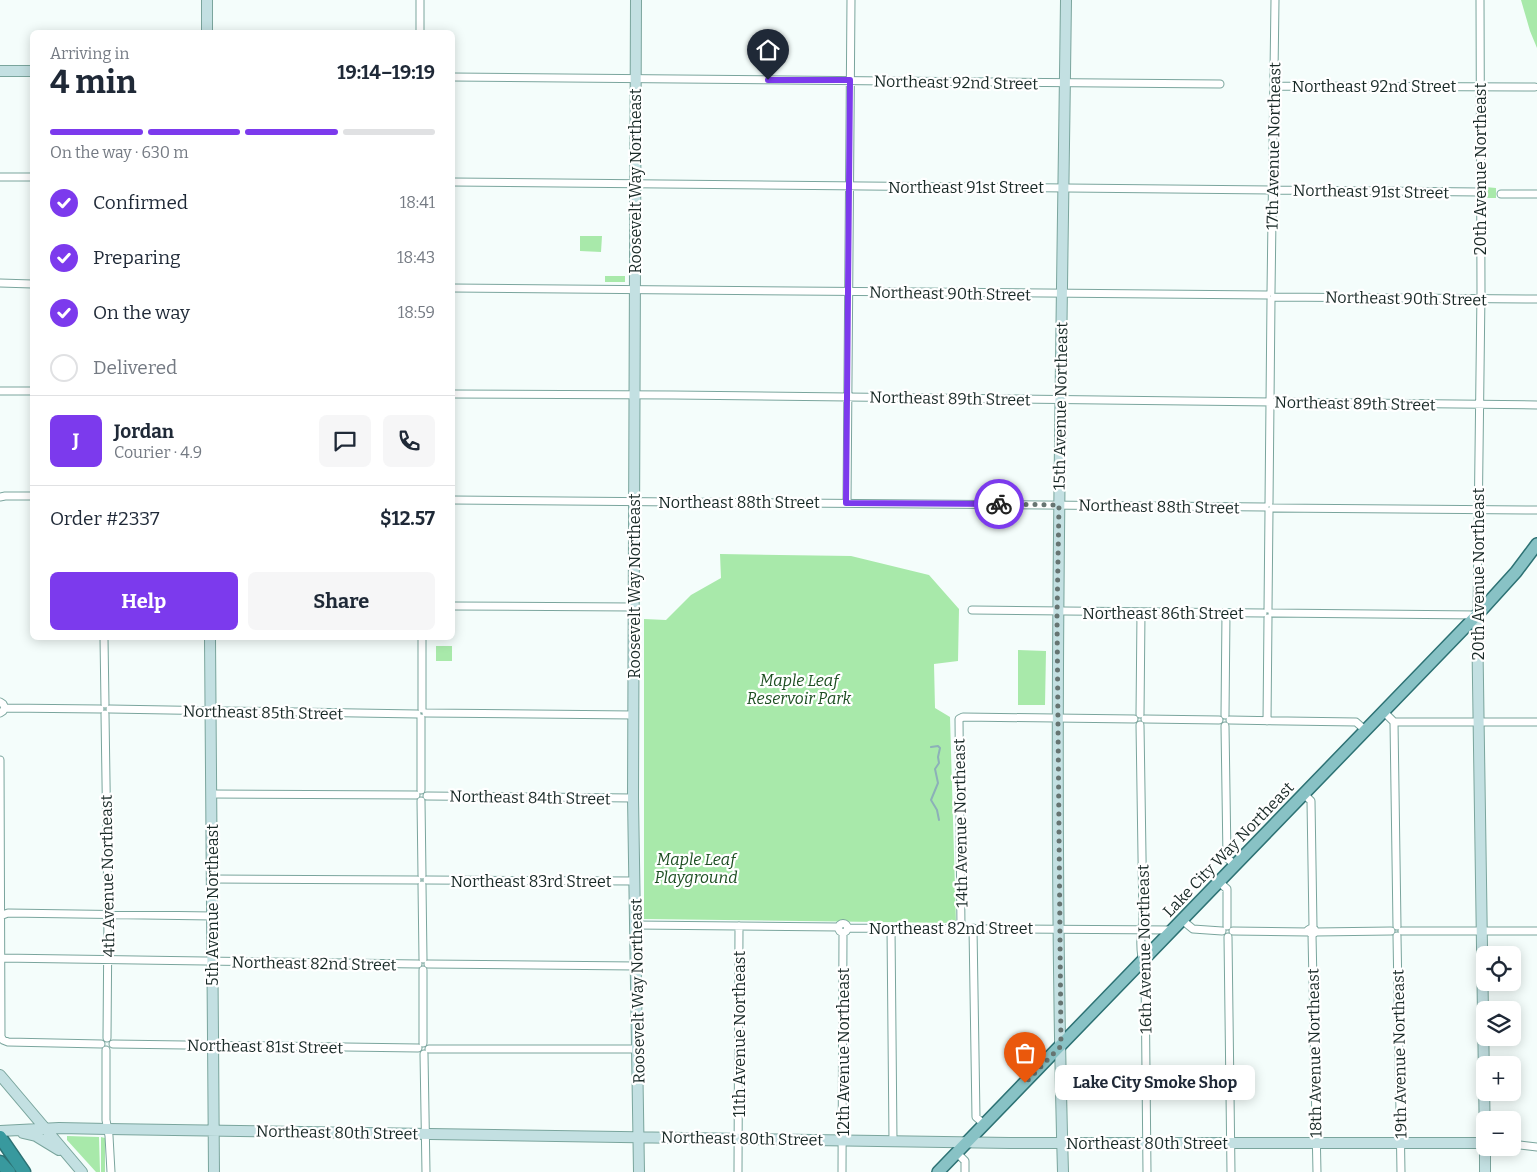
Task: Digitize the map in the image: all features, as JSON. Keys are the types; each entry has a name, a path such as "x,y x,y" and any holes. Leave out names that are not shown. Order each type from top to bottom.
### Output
{"highway":[{"path":"2,1133 24,1172"},
{"path":"0,1162 9,1172"}],"main road":[{"name":"Lake City Way Northeast","path":"938,1172 1477,615 1516,572 1537,544"}],"street":[{"path":"206,0 207,30"},
{"path":"420,0 420,30"},
{"name":"Roosevelt Way Northeast","path":"636,0 633,798 639,1172"},
{"path":"846,503 850,0"},
{"name":"15th Avenue Northeast","path":"1063,1172 1057,612 1066,0"},
{"name":"17th Avenue Northeast","path":"1267,721 1275,0"},
{"name":"20th Avenue Northeast","path":"1480,0 1481,299 1478,404 1477,615 1485,1111"},
{"path":"0,71 30,71"},
{"name":"Northeast 92nd Street","path":"455,77 1220,84"},
{"name":"Northeast 92nd Street","path":"1274,86 1535,87"},
{"path":"0,177 30,177"},
{"name":"Northeast 91st Street","path":"455,182 1480,192"},
{"path":"1500,194 1537,194"},
{"path":"0,283 30,284"},
{"name":"Northeast 90th Street","path":"455,288 1537,299"},
{"path":"0,390 30,391"},
{"name":"Northeast 89th Street","path":"455,394 1537,405"},
{"path":"0,498 5,496 30,496"},
{"name":"Northeast 88th Street","path":"455,500 1537,510"},
{"path":"455,606 633,607"},
{"name":"Northeast 86th Street","path":"972,610 1477,615"},
{"name":"16th Avenue Northeast","path":"1142,613 1140,719 1143,920 1141,929 1142,961 1145,971 1147,1172"},
{"path":"1226,613 1225,720 1228,858 1235,866"},
{"name":"4th Avenue Northeast","path":"104,640 108,960 104,1041"},
{"name":"5th Avenue Northeast","path":"210,640 214,1172"},
{"path":"422,640 423,964 420,1052 638,1049"},
{"name":"Northeast 85th Street","path":"2,708 633,715"},
{"path":"1383,712 1394,722 1537,722"},
{"name":"14th Avenue Northeast","path":"961,928 959,719 963,717 1058,718"},
{"path":"1058,718 1356,722 1365,730"},
{"name":"19th Avenue Northeast","path":"1394,722 1401,1172"},
{"path":"0,760 1,1033 3,1040 8,1042 110,1040 113,1044 111,1049 106,1050"},
{"name":"Northeast 84th Street","path":"211,794 633,798"},
{"name":"18th Avenue Northeast","path":"1304,794 1311,800 1317,1172"},
{"name":"Northeast 83rd Street","path":"212,879 635,882"},
{"path":"1219,882 1227,889 1231,1172"},
{"path":"0,916 8,913 212,916"},
{"path":"1182,920 1192,929 1228,931 1537,931"},
{"name":"Northeast 82nd Street","path":"636,925 843,929 1173,930"},
{"name":"11th Avenue Northeast","path":"738,1172 739,926"},
{"path":"891,928 894,1141"},
{"name":"14th Avenue Northeast","path":"973,928 976,1117 985,1125"},
{"name":"12th Avenue Northeast","path":"842,1172 843,929"},
{"name":"Northeast 82nd Street","path":"1,958 636,966"},
{"path":"104,1041 102,1048 106,1050 106,1120 110,1172"},
{"name":"Northeast 81st Street","path":"113,1044 213,1046 421,1045"},
{"path":"426,1051 426,1172"},
{"path":"0,1075 82,1172"},
{"path":"2,1133 17,1129 27,1123 29,1115 26,1105"},
{"name":"Northeast 80th Street","path":"2,1133 47,1129 108,1129 1062,1143 1476,1143"},
{"path":"2,1133 36,1136 65,1154"},
{"path":"1521,1145 1537,1147"},
{"path":"957,1153 965,1161 965,1172"},
{"name":"20th Avenue Northeast","path":"1485,1156 1485,1172"}],"green space":[{"path":"1521,0 1537,0 1537,48 1530,31"},
{"path":"1485,187 1496,188 1496,198 1485,198"},
{"path":"580,236 602,236 601,252 580,251"},
{"path":"605,276 625,276 625,282 605,282"},
{"name":"Maple Leaf Reservoir Park","path":"720,554 851,556 929,575 959,609 958,661 934,664 935,708 950,717 956,923 644,919 644,619 666,620 691,595 721,578"},
{"path":"436,646 452,646 452,661 436,661"},
{"path":"1018,650 1046,651 1045,705 1018,705"},
{"path":"67,1136 99,1137 100,1172 96,1172 67,1140"},
{"path":"101,1137 105,1138 105,1172 101,1172"}],"waterway":[{"path":"931,747 938,746 940,748 939,763 935,769 938,783 931,800 937,810 939,820"}],"way so far":[{"path":"999,504 1059,505 1057,616 1061,1046 1025,1083"}],"place":[{"name":"Lake City Smoke Shop","path":"1025,1083"}],"route":[{"path":"768,80 850,80 846,503 999,504"}],"park label":[{"name":"Maple Leaf Playground","path":"696,868"}]}
